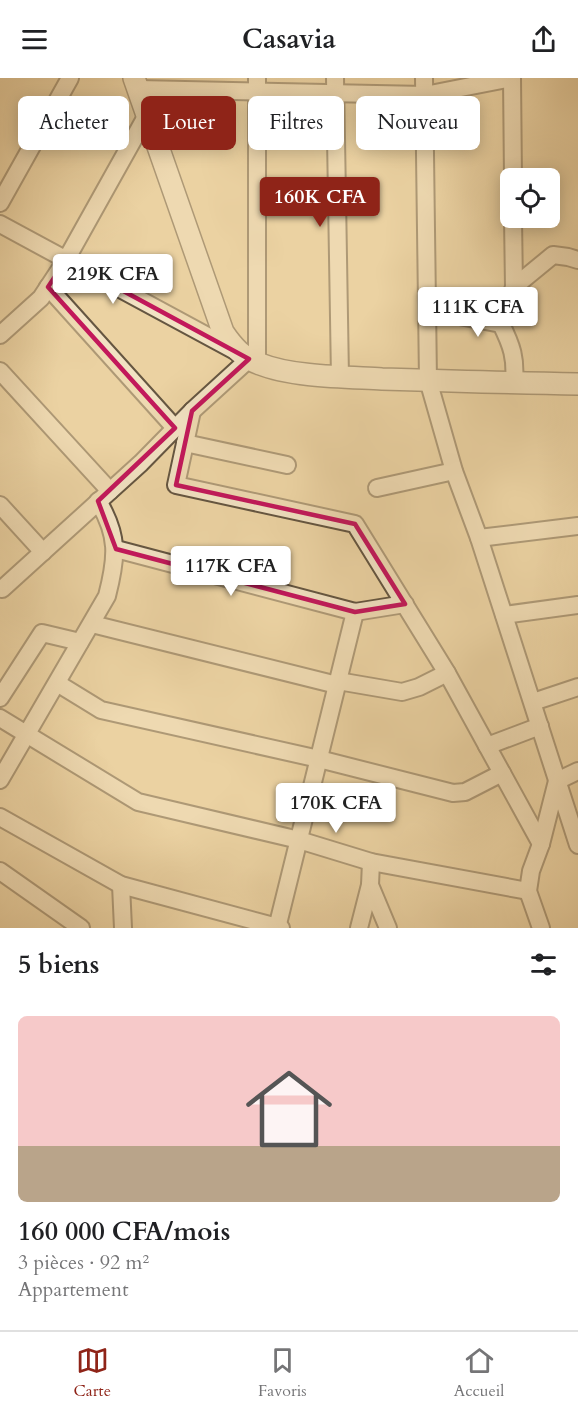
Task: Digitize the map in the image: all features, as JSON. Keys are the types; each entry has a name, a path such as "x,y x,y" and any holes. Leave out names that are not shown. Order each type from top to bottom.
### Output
{"street":[{"path":"0,203 70,78"},
{"path":"136,84 424,86 512,78 513,168"},
{"path":"2,589 249,359 257,85"},
{"path":"336,86 340,377"},
{"path":"424,86 428,380 454,471 479,538 578,845"},
{"path":"0,335 41,298 66,260 141,126"},
{"path":"159,150 224,332 232,346 249,359"},
{"path":"0,224 249,359 273,369 340,377 578,384"},
{"path":"513,228 514,287 501,324 512,346 516,363 514,383"},
{"path":"514,287 553,255 578,260"},
{"path":"48,287 176,428"},
{"path":"428,310 501,324"},
{"path":"0,371 104,496 116,549 107,596 0,780"},
{"path":"192,411 176,485 355,524 447,673 541,844"},
{"path":"185,443 287,465"},
{"path":"377,488 454,471"},
{"path":"0,505 43,552"},
{"path":"479,538 578,526"},
{"path":"116,549 355,612 405,604"},
{"path":"504,615 578,605"},
{"path":"0,817 121,885 279,928 355,612"},
{"path":"92,624 337,683 402,692 419,687 447,673"},
{"path":"0,698 42,633 80,642"},
{"path":"57,683 100,710 319,759 453,793 465,792 502,773"},
{"path":"533,702 578,687"},
{"path":"0,718 26,736 138,802 299,840 371,862 528,891"},
{"path":"487,746 540,726"},
{"path":"557,781 578,771"},
{"path":"541,928 528,891 531,871 541,844 557,781"},
{"path":"359,928 370,885 371,862"},
{"path":"0,871 81,928"},
{"path":"121,885 123,928"},
{"path":"370,885 388,928"}],"highlighted area":[{"path":"66,260 249,359 192,411 176,485 355,524 405,604 355,612 116,549 98,501 175,428 48,287"}]}
